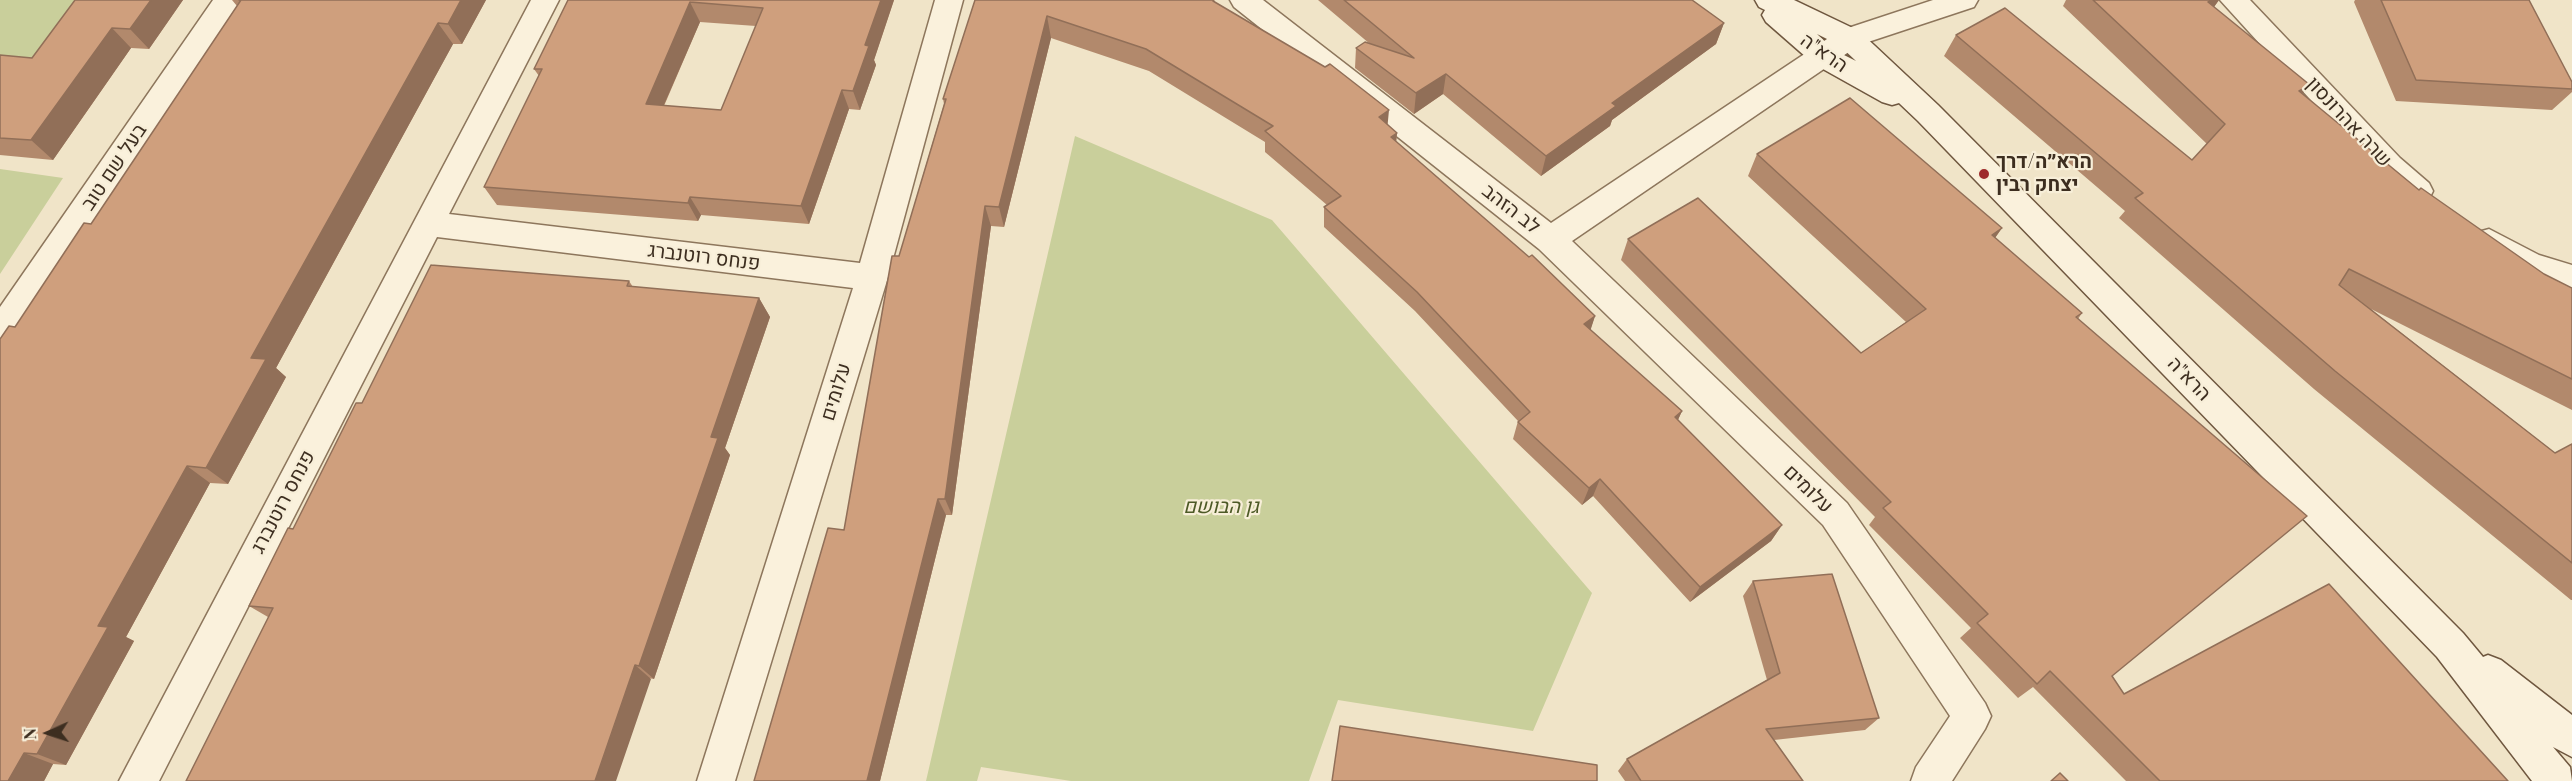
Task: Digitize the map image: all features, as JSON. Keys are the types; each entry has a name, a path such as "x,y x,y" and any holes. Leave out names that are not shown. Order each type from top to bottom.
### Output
{"street":[{"name":"בעל שם טוב","path":"0,333 228,0"},
{"name":"פנחס רוטנברג","path":"138,781 545,0"},
{"name":"עלומים","path":"716,781 872,277 949,0"},
{"name":"לב הזהב","path":"1244,0 1550,240 1849,38"},
{"name":"הרא\"ה","path":"1759,0 1824,57 1928,113"},
{"name":"הרא\"ה","path":"1769,0 1849,38 1928,113 2450,645 2556,781"},
{"path":"1849,38 1964,0"},
{"name":"שרה אהרונסון","path":"2234,0 2389,166 2452,218 2529,264 2572,278"},
{"name":"פנחס רוטנברג","path":"428,224 872,277"},
{"name":"עלומים","path":"1550,240 1834,514 1972,716 1930,781"},
{"name":"הרא\"ה","path":"2450,645 2572,738"}],"green space":[{"path":"0,0 79,0 31,67 0,65"},
{"name":"גן הבושם","path":"1075,136 1272,220 1592,593 1533,731 1338,700 1309,781 1071,781 981,767 977,781 926,781"},
{"path":"0,169 63,178 0,274"}],"building":[{"path":"75,0 151,0 130,29 112,28 31,140 0,138 0,55 32,58"},
{"path":"241,0 461,0 448,24 438,23 251,358 266,359 206,468 187,466 98,626 108,627 37,754 24,753 8,781 0,781 0,339 9,326 15,327 84,223 91,224"},
{"path":"568,0 881,0 865,45 869,46 853,91 842,90 801,206 690,197 688,203 484,187 542,69 534,69","holes":["690,2 763,8 721,110 646,104"]},
{"path":"975,0 1214,0 1325,67 1330,64 1389,110 1379,117 1397,133 1391,137 1529,257 1532,255 1595,316 1584,324 1682,411 1675,417 1782,525 1700,587 1600,479 1589,488 1518,422 1530,412 1417,292 1324,207 1341,196 1265,131 1273,126 1146,49 1047,16 999,207 985,206 945,499 938,499 867,781 754,781 828,528 844,530 892,256 899,256 946,99 943,99"},
{"path":"1344,0 1692,0 1724,23 1612,103 1616,106 1546,156 1446,74 1416,93 1356,48 1365,42 1414,58"},
{"path":"2093,0 2213,0 2208,2 2310,85 2299,91 2419,190 2421,188 2544,274 2572,288 2572,379 2349,269 2339,285 2555,453 2572,444 2572,563 2335,371 2135,198 2143,193 1956,35 2005,8 2192,160 2225,124"},
{"path":"2381,0 2529,0 2572,82 2572,89 2416,80"},
{"path":"1850,98 2002,228 1992,235 2082,313 2076,317 2307,516 2112,676 2124,694 2329,584 2508,781 2160,781 2050,671 2037,684 1977,623 1988,614 1883,508 1891,502 1628,239 1698,198 1861,353 1926,309 1757,154"},
{"path":"431,265 629,281 627,286 759,298 711,437 718,438 639,666 635,665 595,781 186,781 273,608 249,606 288,528 293,529 356,403 362,403"},
{"path":"1832,574 1879,718 1766,729 1803,781 1641,781 1627,759 1780,673 1753,581"},
{"path":"1340,726 1597,765 1597,781 1332,781"},
{"path":"2060,773 2068,781 2051,781"}],"place":[{"name":"הרא״ה/דרך יצחק רבין","path":"1984,174"}]}
